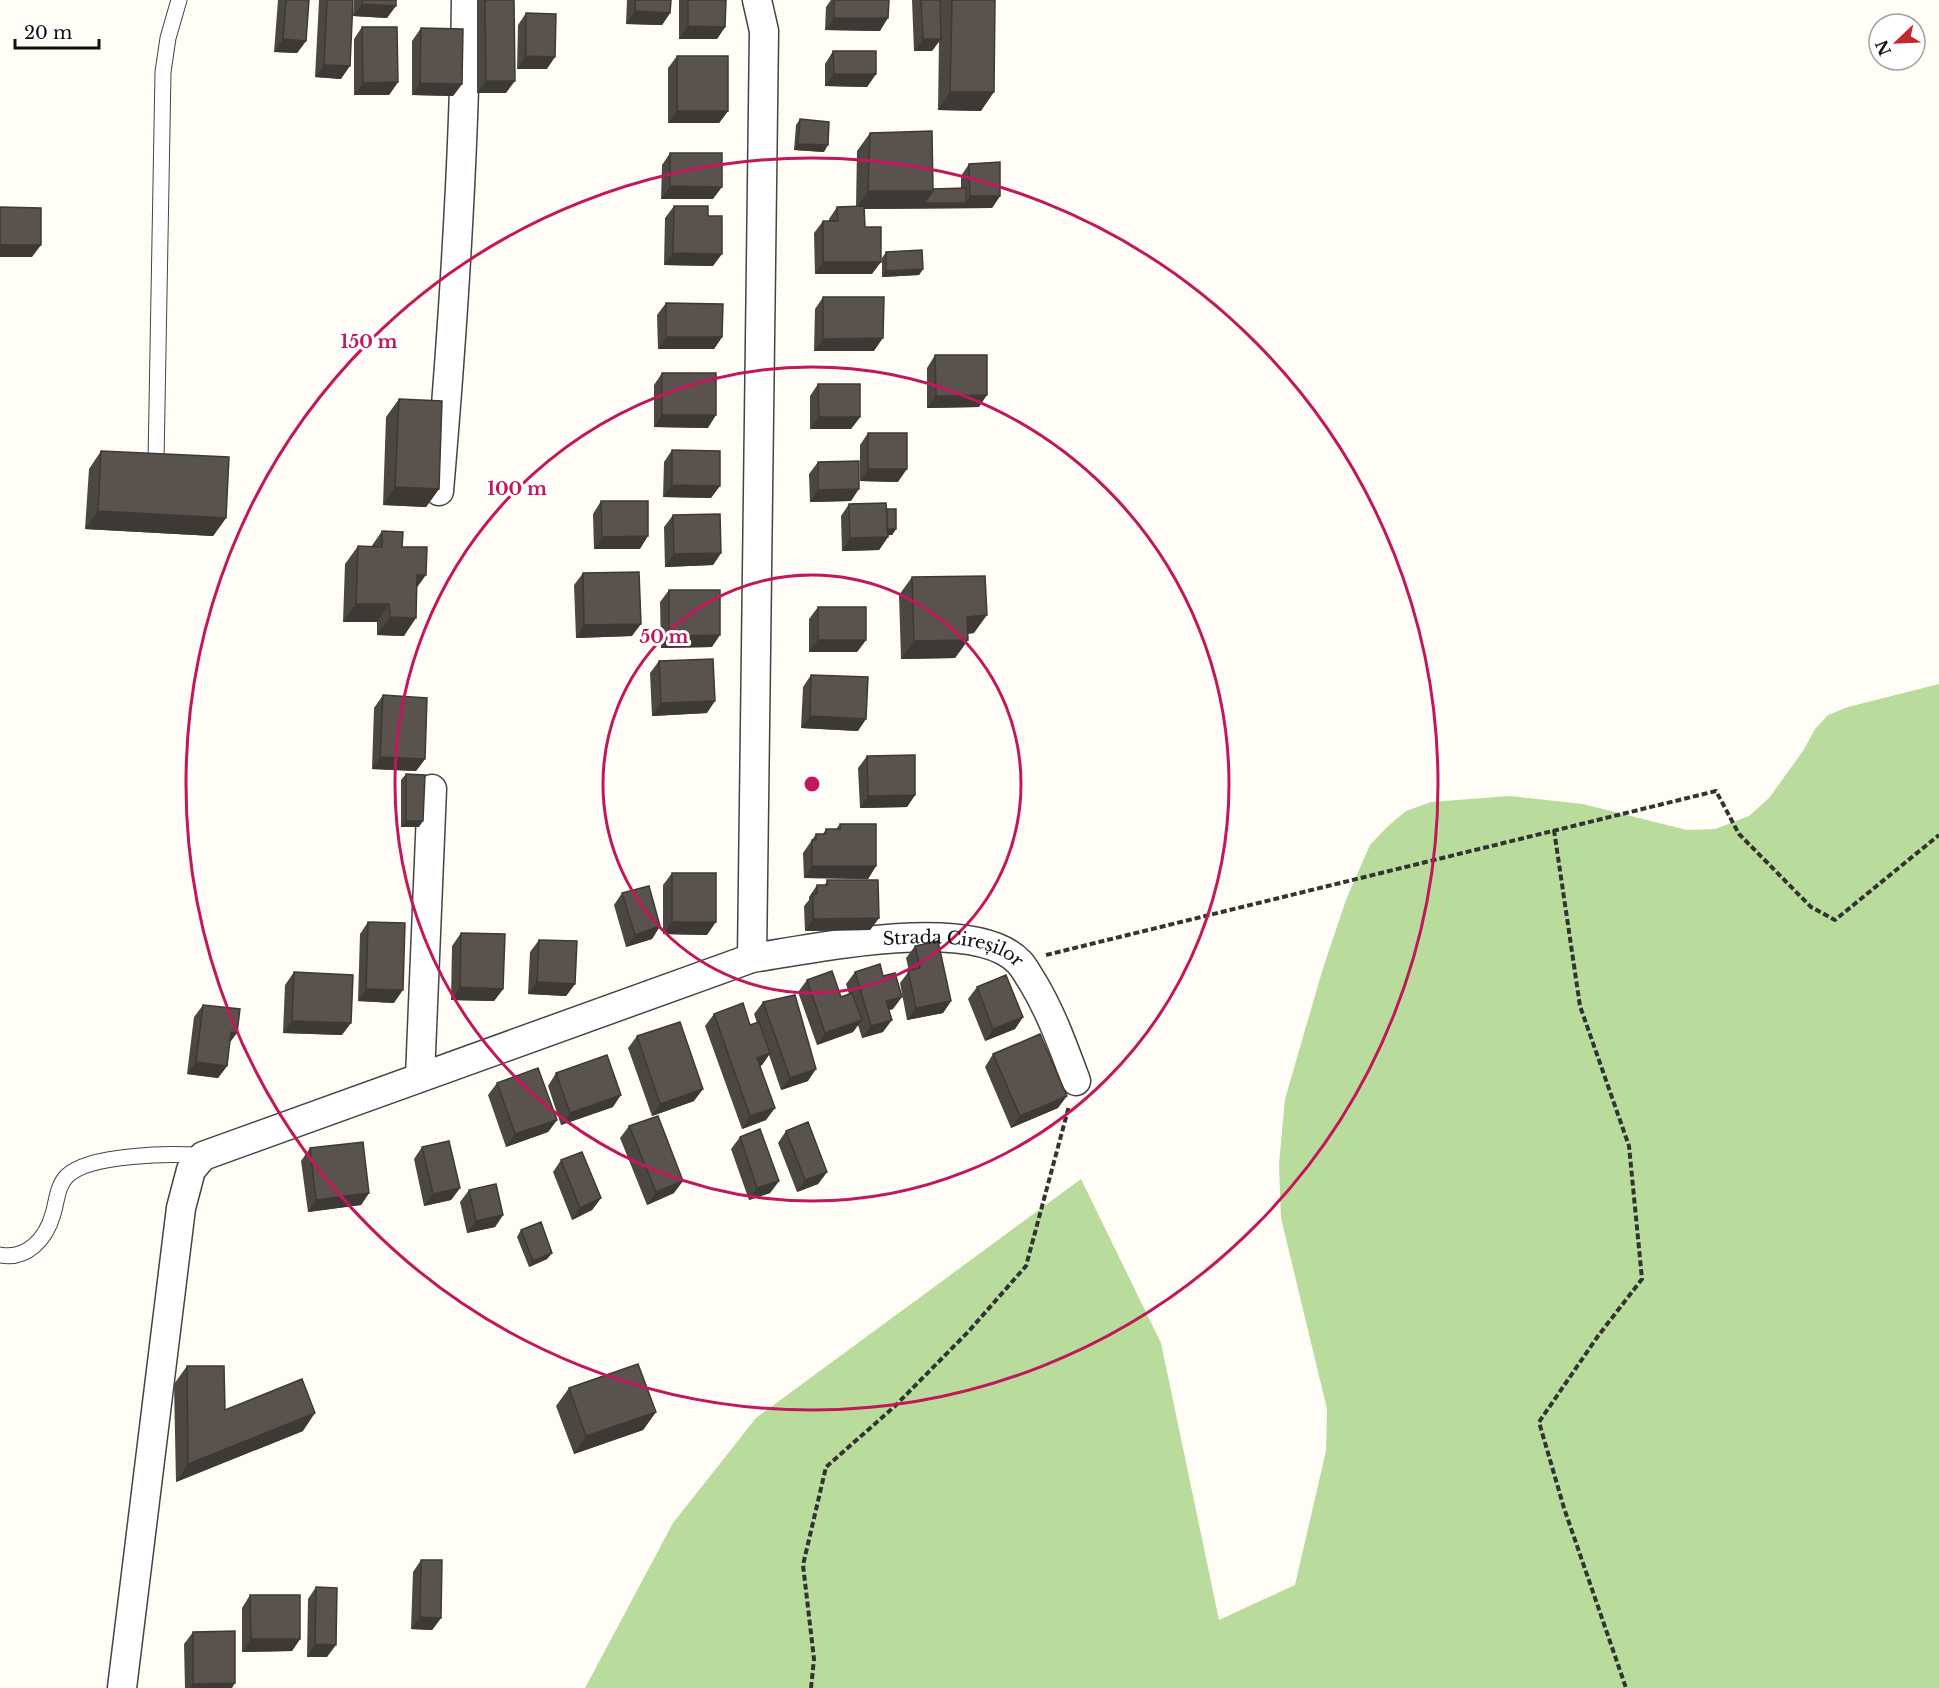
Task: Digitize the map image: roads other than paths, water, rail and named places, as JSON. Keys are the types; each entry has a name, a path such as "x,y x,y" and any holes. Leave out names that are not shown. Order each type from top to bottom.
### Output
{"street":[{"path":"439,491 453,328 462,169 466,0"},
{"path":"752,958 764,31 757,0"},
{"path":"764,31 776,0"},
{"path":"420,1077 432,789"},
{"name":"Strada Cireșilor","path":"203,1156 752,958 892,937 945,937 988,944 1005,951 1020,962 1044,999 1076,1081"},
{"path":"122,1688 181,1208 191,1170 203,1156"}],"lane":[{"path":"156,461 163,72 168,38 179,0"},
{"path":"0,1255 23,1254 34,1247 44,1235 53,1216 59,1189 67,1176 81,1167 110,1160 180,1154 203,1156"}]}
